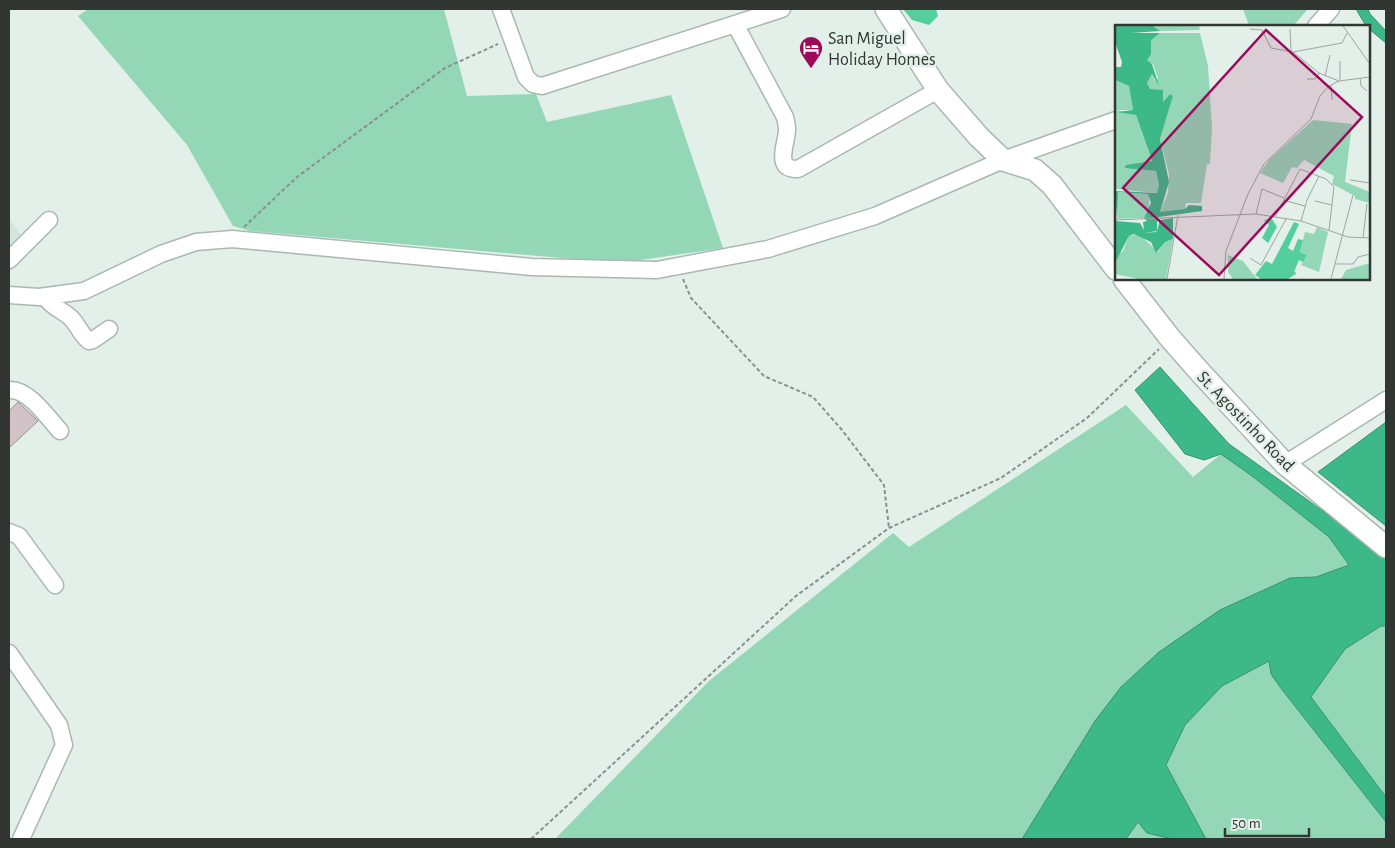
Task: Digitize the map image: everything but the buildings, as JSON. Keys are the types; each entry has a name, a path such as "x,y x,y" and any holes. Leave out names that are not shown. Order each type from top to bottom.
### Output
{"main road":[{"path":"886,9 938,90 979,137 1003,160 1035,170 1052,185 1115,268"},
{"name":"St. Agostinho Road","path":"1125,280 1170,338 1284,464 1386,546"}],"street":[{"path":"501,9 526,77 533,84 542,86 735,24 749,14 782,9"},
{"path":"1317,25 1332,9"},
{"path":"735,24 785,118 787,130 783,160 792,169 798,169 938,90"},
{"path":"9,295 45,297 84,291 161,254 196,242 232,239 532,266 657,270 768,249 875,216 1003,160 1115,120"},
{"path":"9,260 49,220"},
{"path":"45,297 52,305 71,318 84,338 89,341 94,340 109,329"},
{"path":"9,390 21,391 29,397 60,431"},
{"path":"1284,464 1386,400"},
{"path":"9,532 19,536 55,585"},
{"path":"9,653 59,725 64,744 21,839"}],"path":[{"path":"232,239 297,177 444,68 512,38"},
{"path":"678,266 691,298 764,376 813,397 842,430 884,485 889,528"},
{"path":"531,839 796,596 889,528 1001,478 1087,418 1170,338"}],"shaded area":[{"path":"88,9 444,9 467,96 536,94 547,122 671,95 723,248 620,263 250,231 233,226 187,145 78,16"},
{"path":"903,9 936,9 938,16 929,25 912,20"},
{"path":"1243,9 1308,9 1294,25 1249,25"},
{"path":"1356,9 1368,9 1370,14 1386,31 1386,43 1370,30 1370,25 1365,25"},
{"path":"9,219 31,248 9,272"},
{"path":"1160,367 1229,444 1386,556 1386,626 1381,626 1345,649 1311,697 1386,797 1386,822 1280,687 1271,674 1269,661 1222,686 1185,725 1166,765 1206,839 1172,839 1147,833 1138,822 1126,839 1022,839 1095,721 1121,687 1159,652 1220,610 1290,578 1316,577 1349,565 1329,537 1221,454 1204,460 1185,454 1135,390"},
{"path":"1126,405 1193,477 1221,454 1329,537 1349,565 1316,577 1290,578 1095,721 1022,839 555,839 709,681 893,533 909,547"},
{"path":"1386,422 1386,526 1318,472"},
{"path":"1381,626 1386,626 1386,797 1311,697 1345,649"},
{"path":"1269,661 1280,687 1386,822 1386,839 1206,839 1166,765 1185,725 1222,686"},
{"path":"1138,822 1172,839 1126,839"}],"place":[{"name":"San Miguel Holiday Homes","path":"811,69"}]}
